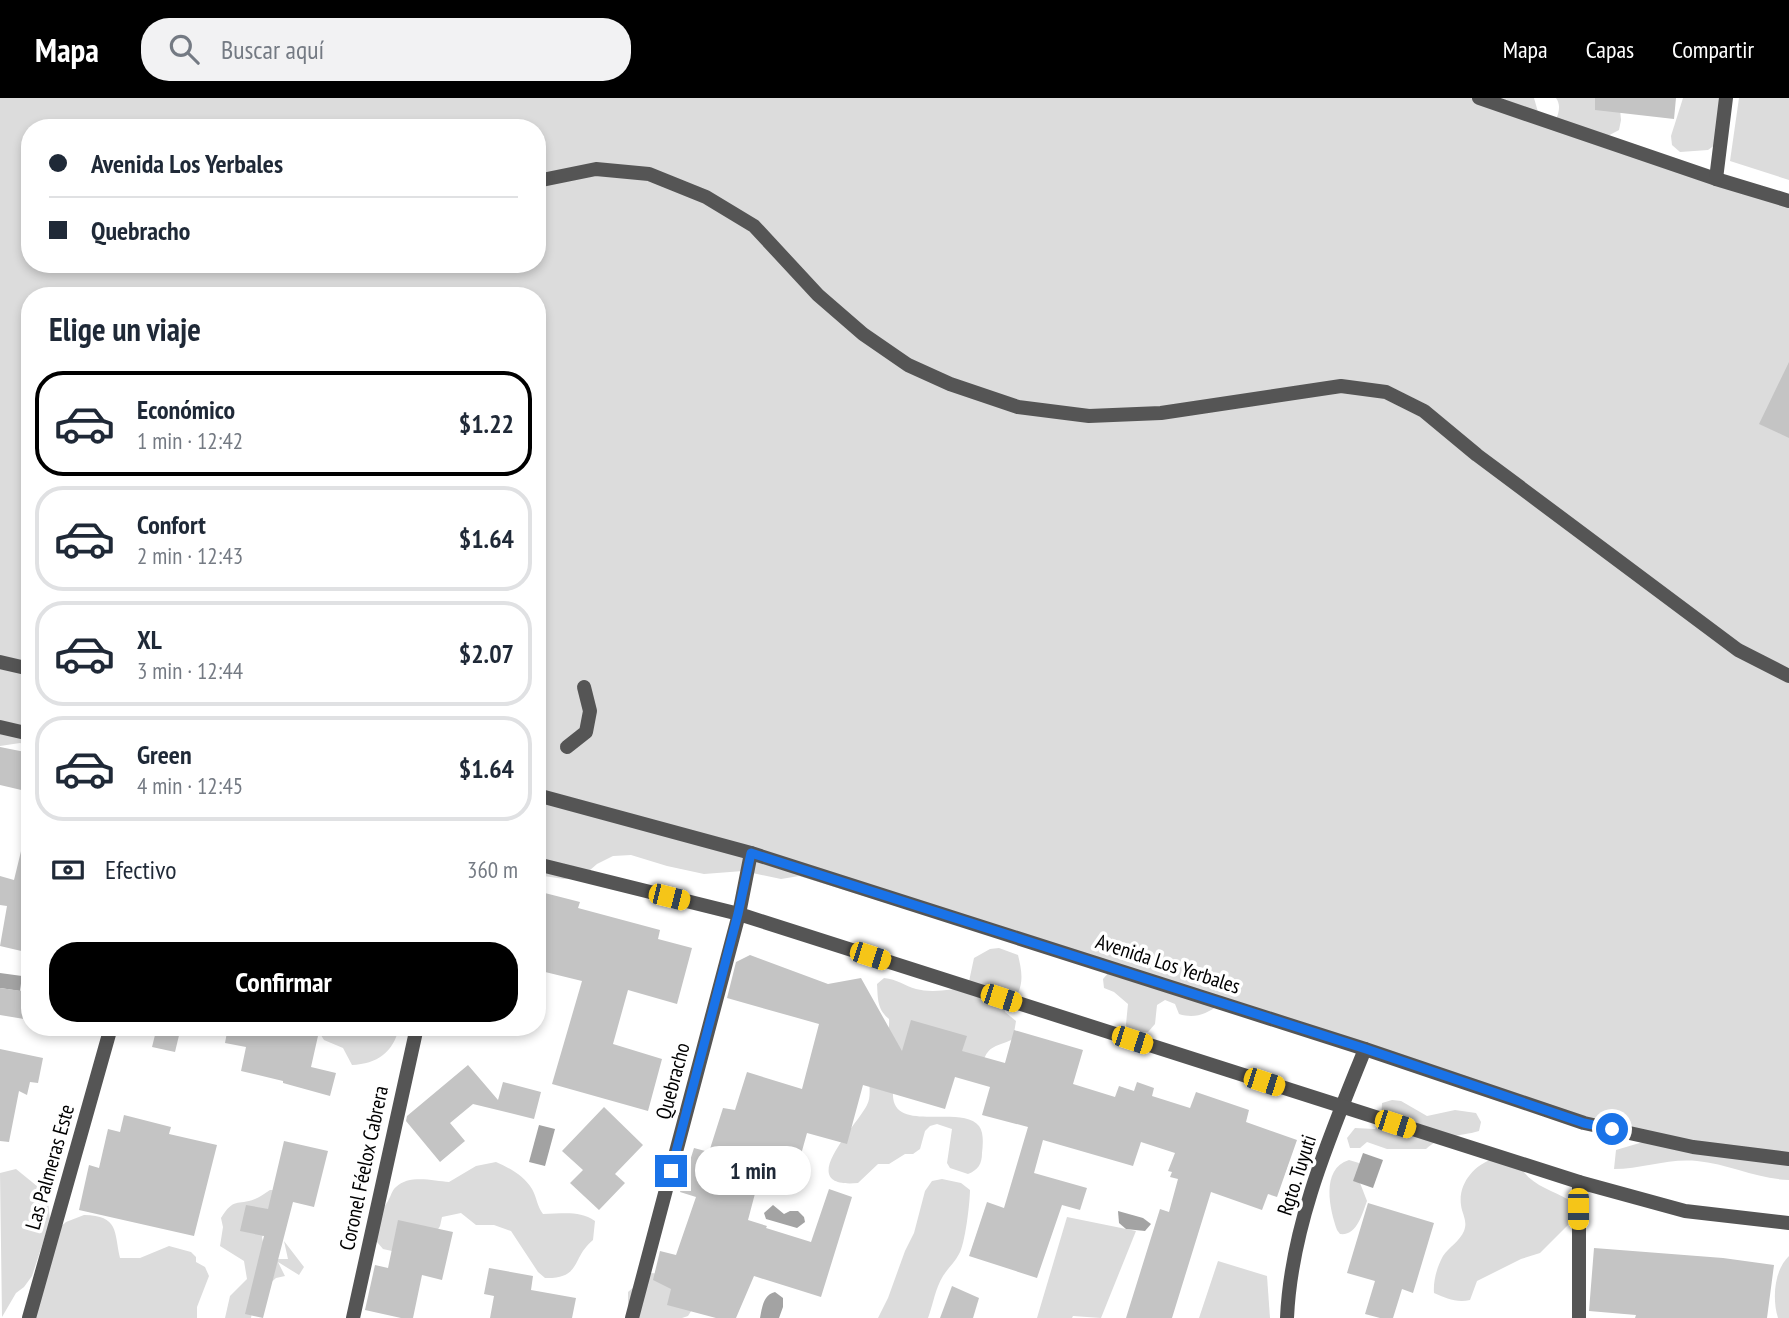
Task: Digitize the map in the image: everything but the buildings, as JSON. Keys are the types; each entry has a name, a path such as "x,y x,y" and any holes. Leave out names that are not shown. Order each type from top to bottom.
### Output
{"street":[{"path":"1479,98 1716,179 1789,201"},
{"path":"1716,179 1726,98"},
{"path":"546,179 596,169 649,174 706,197 754,226 818,295 863,334 897,357 950,384 1018,407 1089,416 1161,413 1341,386 1386,392 1424,411 1478,455 1738,650 1789,676"},
{"path":"0,662 21,667"},
{"path":"567,747 586,732 590,711 584,687"},
{"path":"0,727 21,732"},
{"name":"Avenida Los Yerbales","path":"546,798 751,853 1366,1049 1584,1123 1693,1147 1789,1159"},
{"name":"Quebracho","path":"632,1318 738,914 751,853"},
{"path":"546,866 738,914 1578,1182 1685,1211 1789,1223"},
{"name":"Las Palmeras Este","path":"29,1318 108,1036"},
{"name":"Coronel Féelox Cabrera","path":"353,1318 415,1036"},
{"name":"Rgto. Tuyuti","path":"1287,1318 1289,1284 1301,1229 1342,1107 1366,1049"},
{"path":"1578,1182 1579,1318"}],"shaded area":[{"path":"0,98 1534,98 1538,112 1556,120 1559,103 1556,98 1619,98 1619,130 1602,139 1789,201 1789,1180 1697,1161 1614,1169 1616,1150 1653,1139 1219,1005 1205,1013 1190,1016 1179,1014 1175,1004 1165,1000 1157,1005 1155,1024 1148,1032 1128,1034 1128,1004 1114,992 1104,988 1103,979 1109,972 799,876 781,879 743,871 704,874 631,855 613,856 597,864 582,877 564,879 546,876 546,287 21,287 20,743 0,746"},
{"path":"1683,98 1724,98 1715,145 1708,150 1680,152 1672,145 1671,136"},
{"path":"1739,98 1789,98 1789,180 1730,161"},
{"path":"999,948 1018,955 1021,969 1018,993 1009,995 1004,1003 1005,1012 1016,1021 1013,1039 992,1048 984,1059 894,1085 894,1101 900,1111 925,1117 956,1117 979,1126 983,1142 979,1166 968,1174 950,1168 947,1163 952,1129 937,1124 925,1131 920,1149 889,1164 878,1164 858,1183 839,1182 830,1176 829,1167 834,1154 867,1105 872,1066 889,1027 889,1019 880,1007 877,984 884,978 922,990 968,986 974,958 990,949"},
{"path":"0,973 21,976 20,991 0,988"},
{"path":"322,1036 397,1036 389,1050 377,1059 352,1065 343,1048 324,1040"},
{"path":"1401,1101 1427,1116 1455,1110 1476,1113 1481,1122 1479,1131 1445,1138 1426,1149 1387,1149 1367,1142 1360,1148 1350,1148 1347,1138 1355,1128 1375,1129 1381,1122 1382,1103"},
{"path":"539,1125 555,1129 545,1166 529,1162"},
{"path":"1363,1153 1383,1160 1373,1188 1353,1181"},
{"path":"1493,1159 1521,1168 1537,1183 1569,1200 1574,1219 1540,1253 1521,1259 1477,1281 1470,1300 1460,1301 1434,1293 1437,1269 1443,1256 1464,1231 1461,1197 1465,1183 1474,1171"},
{"path":"1349,1160 1359,1163 1360,1183 1367,1201 1355,1228 1346,1234 1340,1234 1330,1201 1331,1181 1340,1165"},
{"path":"496,1162 525,1180 543,1214 577,1214 595,1221 593,1240 571,1271 565,1275 545,1278 538,1272 511,1231 494,1225 476,1225 461,1213 442,1217 435,1234 392,1251 383,1249 377,1242 380,1216 393,1190 401,1183 422,1179 449,1182 476,1166"},
{"path":"16,1169 43,1191 48,1200 50,1221 32,1276 16,1293 2,1317 0,1173"},
{"path":"942,1179 961,1183 970,1190 965,1233 959,1254 940,1281 928,1318 878,1318 914,1233 925,1191 932,1181"},
{"path":"270,1190 282,1190 262,1237 264,1247 277,1259 288,1259 284,1241 304,1267 299,1275 278,1262 285,1276 276,1278 255,1297 251,1318 225,1318 230,1296 247,1279 244,1261 220,1246 223,1227 221,1218 233,1205 255,1199"},
{"path":"773,1205 784,1214 798,1211 805,1222 797,1228 766,1219 764,1213"},
{"path":"1118,1211 1143,1218 1151,1224 1145,1231 1126,1229 1119,1223"},
{"path":"84,1215 104,1218 109,1222 115,1233 120,1258 140,1258 169,1246 191,1252 196,1257 196,1262 205,1267 209,1276 197,1307 197,1318 28,1318 58,1229 66,1222"},
{"path":"1067,1217 1136,1231 1101,1318 1037,1318"},
{"path":"1789,1256 1789,1318 1778,1318 1775,1302 1777,1277"},
{"path":"1218,1261 1267,1276 1270,1318 1199,1318"},
{"path":"651,1273 661,1274 693,1308 688,1316 628,1318 628,1292"},
{"path":"775,1292 783,1298 779,1318 760,1318 766,1299"}],"route":[{"path":"671,1171 738,914 751,853 1366,1049 1584,1123 1612,1129"}]}
